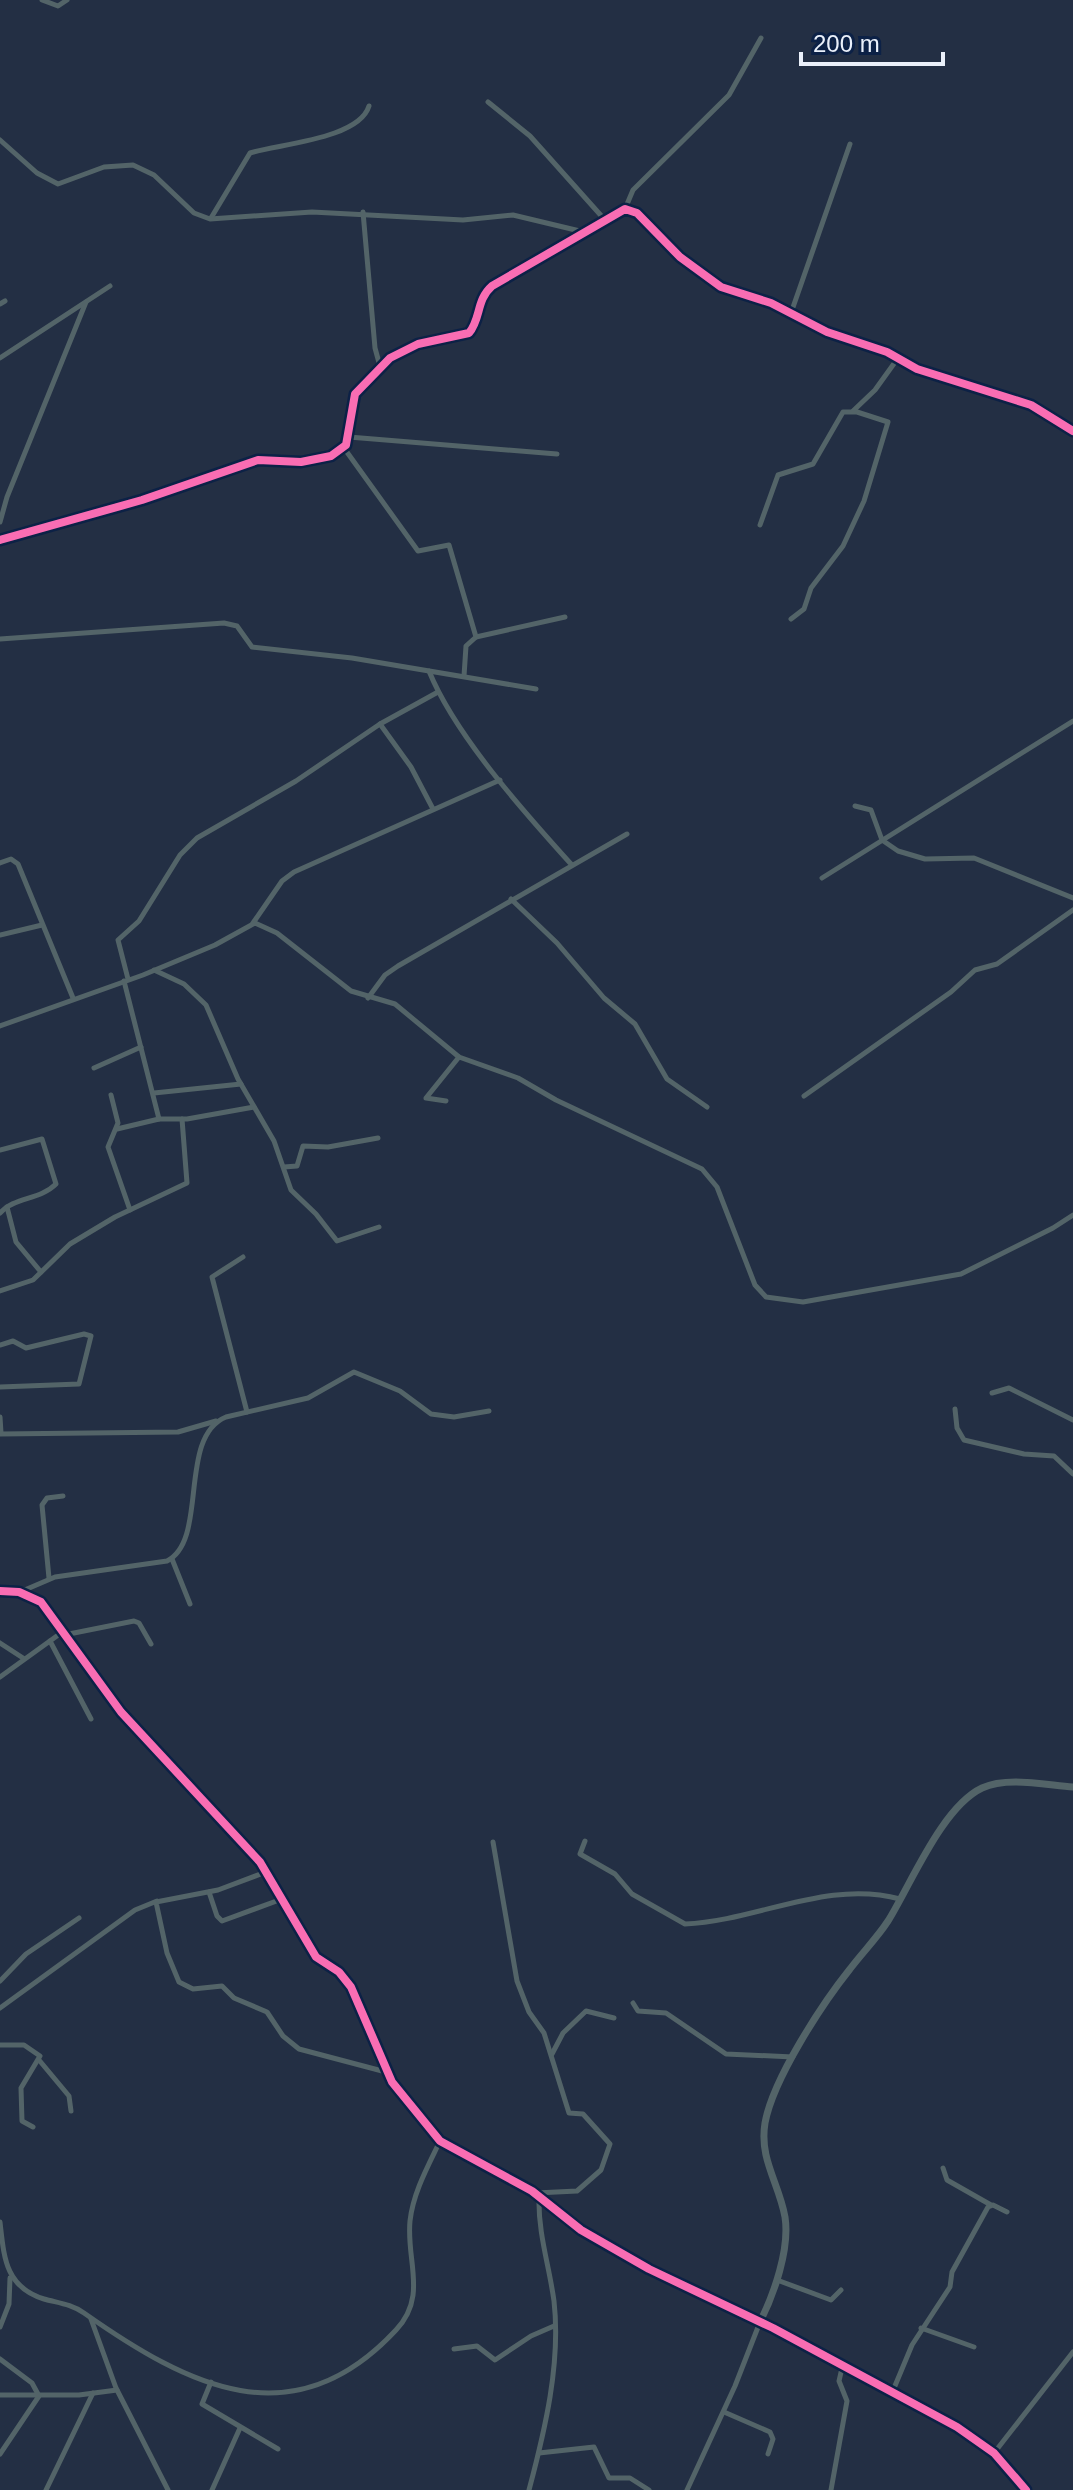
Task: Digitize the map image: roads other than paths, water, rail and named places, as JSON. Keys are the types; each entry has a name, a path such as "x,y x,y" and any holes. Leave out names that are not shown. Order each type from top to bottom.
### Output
{"street":[{"path":"42,0 55,6 67,0"},
{"path":"0,540 142,500 258,460 312,461 344,448 349,437 355,394 400,351 469,333 475,325 480,301 492,286 625,209 633,190 736,87 761,38"},
{"path":"488,102 530,136 605,220"},
{"path":"210,219 250,153 285,147 352,125 363,118 369,106"},
{"path":"0,140 37,173 58,184 104,167 139,166 168,186 194,213 210,219 363,212 474,220 513,215 584,232"},
{"path":"791,313 850,144"},
{"path":"625,209 642,217 674,251 708,280 925,372 1022,401 1073,431"},
{"path":"363,212 375,348 381,370"},
{"path":"0,358 110,286"},
{"path":"0,522 7,497 86,302"},
{"path":"853,411 875,390 898,358"},
{"path":"760,525 778,475 813,464 843,412 853,411 885,420 888,426 864,501 843,546 811,588 804,609 791,619"},
{"path":"349,437 557,454"},
{"path":"344,448 418,551 449,545 476,637"},
{"path":"464,676 466,646 476,637 565,617"},
{"path":"0,639 224,623 237,626 252,647 536,689"},
{"path":"429,671 438,692 500,780 571,864"},
{"path":"159,1119 118,940 139,921 183,850 197,838 296,781 380,724 438,692"},
{"path":"822,878 1073,721"},
{"path":"380,724 411,767 433,809"},
{"path":"0,1026 215,945 253,923 289,876 500,780"},
{"path":"855,806 871,810 882,840 898,851 925,859 974,858 1073,898"},
{"path":"368,998 390,971 627,834"},
{"path":"0,863 11,859 17,861 73,999"},
{"path":"511,899 557,943 604,998 635,1024 667,1079 707,1107"},
{"path":"804,1096 951,992 975,970 997,964 1073,910"},
{"path":"253,923 277,933 346,988 368,998 395,1004 459,1057 530,1083 547,1095 702,1169 717,1187 755,1285 770,1298 803,1302 961,1274 1073,1215"},
{"path":"0,935 42,925"},
{"path":"154,970 184,984 203,1000 241,1084 274,1141 294,1195 316,1214 334,1239 379,1227"},
{"path":"94,1068 141,1047"},
{"path":"446,1101 426,1098 459,1057"},
{"path":"154,1093 241,1084"},
{"path":"111,1095 117,1129"},
{"path":"130,1210 109,1151 109,1139 117,1129 159,1119 182,1119 254,1107"},
{"path":"0,1291 33,1280 70,1244 188,1182 183,1163 182,1119"},
{"path":"284,1167 297,1166 305,1146 336,1146 378,1138"},
{"path":"0,1150 42,1139 56,1182 44,1193 7,1206 0,1213"},
{"path":"7,1206 16,1242 41,1272"},
{"path":"243,1257 212,1277 247,1412"},
{"path":"0,1345 13,1341 23,1348 86,1333 91,1336 79,1384 0,1387"},
{"path":"0,1417 1,1434 178,1432 308,1398 354,1372 400,1391 431,1414 454,1417 489,1411"},
{"path":"992,1393 1009,1388 1073,1420"},
{"path":"955,1409 957,1428 964,1440 1024,1454 1054,1456 1073,1474"},
{"path":"172,1559 183,1539 201,1451 217,1421"},
{"path":"49,1579 42,1505 47,1498 63,1496"},
{"path":"19,1592 49,1579 172,1559"},
{"path":"172,1559 190,1604"},
{"path":"0,1591 19,1592 41,1602 140,1735 267,1871 316,1957 339,1972 351,1987 386,2072 407,2104 440,2141 537,2195 596,2240 760,2322 957,2427 994,2453 1026,2490"},
{"path":"0,1677 23,1658 62,1634 134,1621 139,1623 151,1644"},
{"path":"50,1641 91,1719"},
{"path":"0,1643 23,1658"},
{"path":"687,2490 724,2412 776,2280 785,2219 767,2166 763,2137 770,2103 793,2057 840,1981 881,1930 945,1826 975,1793 998,1784 1073,1787"},
{"path":"585,1841 580,1854 615,1874 632,1894 685,1924 822,1897 873,1893 900,1899"},
{"path":"493,1842 517,1981 551,2054 569,2113 583,2114 608,2137 610,2147 601,2170 577,2191 537,2195"},
{"path":"0,2008 135,1910 158,1900 209,1892 267,1871"},
{"path":"209,1892 215,1912 222,1921 282,1899"},
{"path":"158,1900 155,1906 167,1953 184,1987 225,1987 232,1997 267,2012 283,2036 299,2049 386,2072"},
{"path":"0,1981 26,1954 79,1918"},
{"path":"633,2003 638,2011 666,2013 721,2052 793,2057"},
{"path":"551,2054 563,2033 585,2011 614,2018"},
{"path":"0,2045 29,2047 39,2054 39,2060 21,2088 22,2121 33,2127"},
{"path":"39,2060 69,2096 71,2111"},
{"path":"0,2222 3,2265 23,2290 74,2307 163,2366 211,2382 275,2394 304,2390 359,2366 399,2327 415,2298 411,2216 440,2141"},
{"path":"943,2168 946,2179 952,2184 1007,2212"},
{"path":"529,2490 548,2406 554,2326 554,2302 539,2226 537,2195"},
{"path":"892,2394 921,2328 949,2289 952,2272 991,2205"},
{"path":"0,2327 10,2277"},
{"path":"776,2280 831,2300 841,2290"},
{"path":"90,2318 117,2390 168,2490"},
{"path":"454,2349 477,2346 495,2360 527,2338 554,2326"},
{"path":"921,2328 974,2347"},
{"path":"994,2453 1073,2352"},
{"path":"0,2359 32,2383 39,2396"},
{"path":"831,2490 847,2401 839,2381 842,2368"},
{"path":"211,2382 202,2404 229,2417 278,2449"},
{"path":"0,2395 39,2396 117,2390"},
{"path":"46,2490 93,2393"},
{"path":"0,2454 39,2396"},
{"path":"724,2412 770,2432 773,2439 768,2454"},
{"path":"212,2490 240,2427"},
{"path":"539,2453 594,2447 609,2478 630,2478 649,2490"}]}
